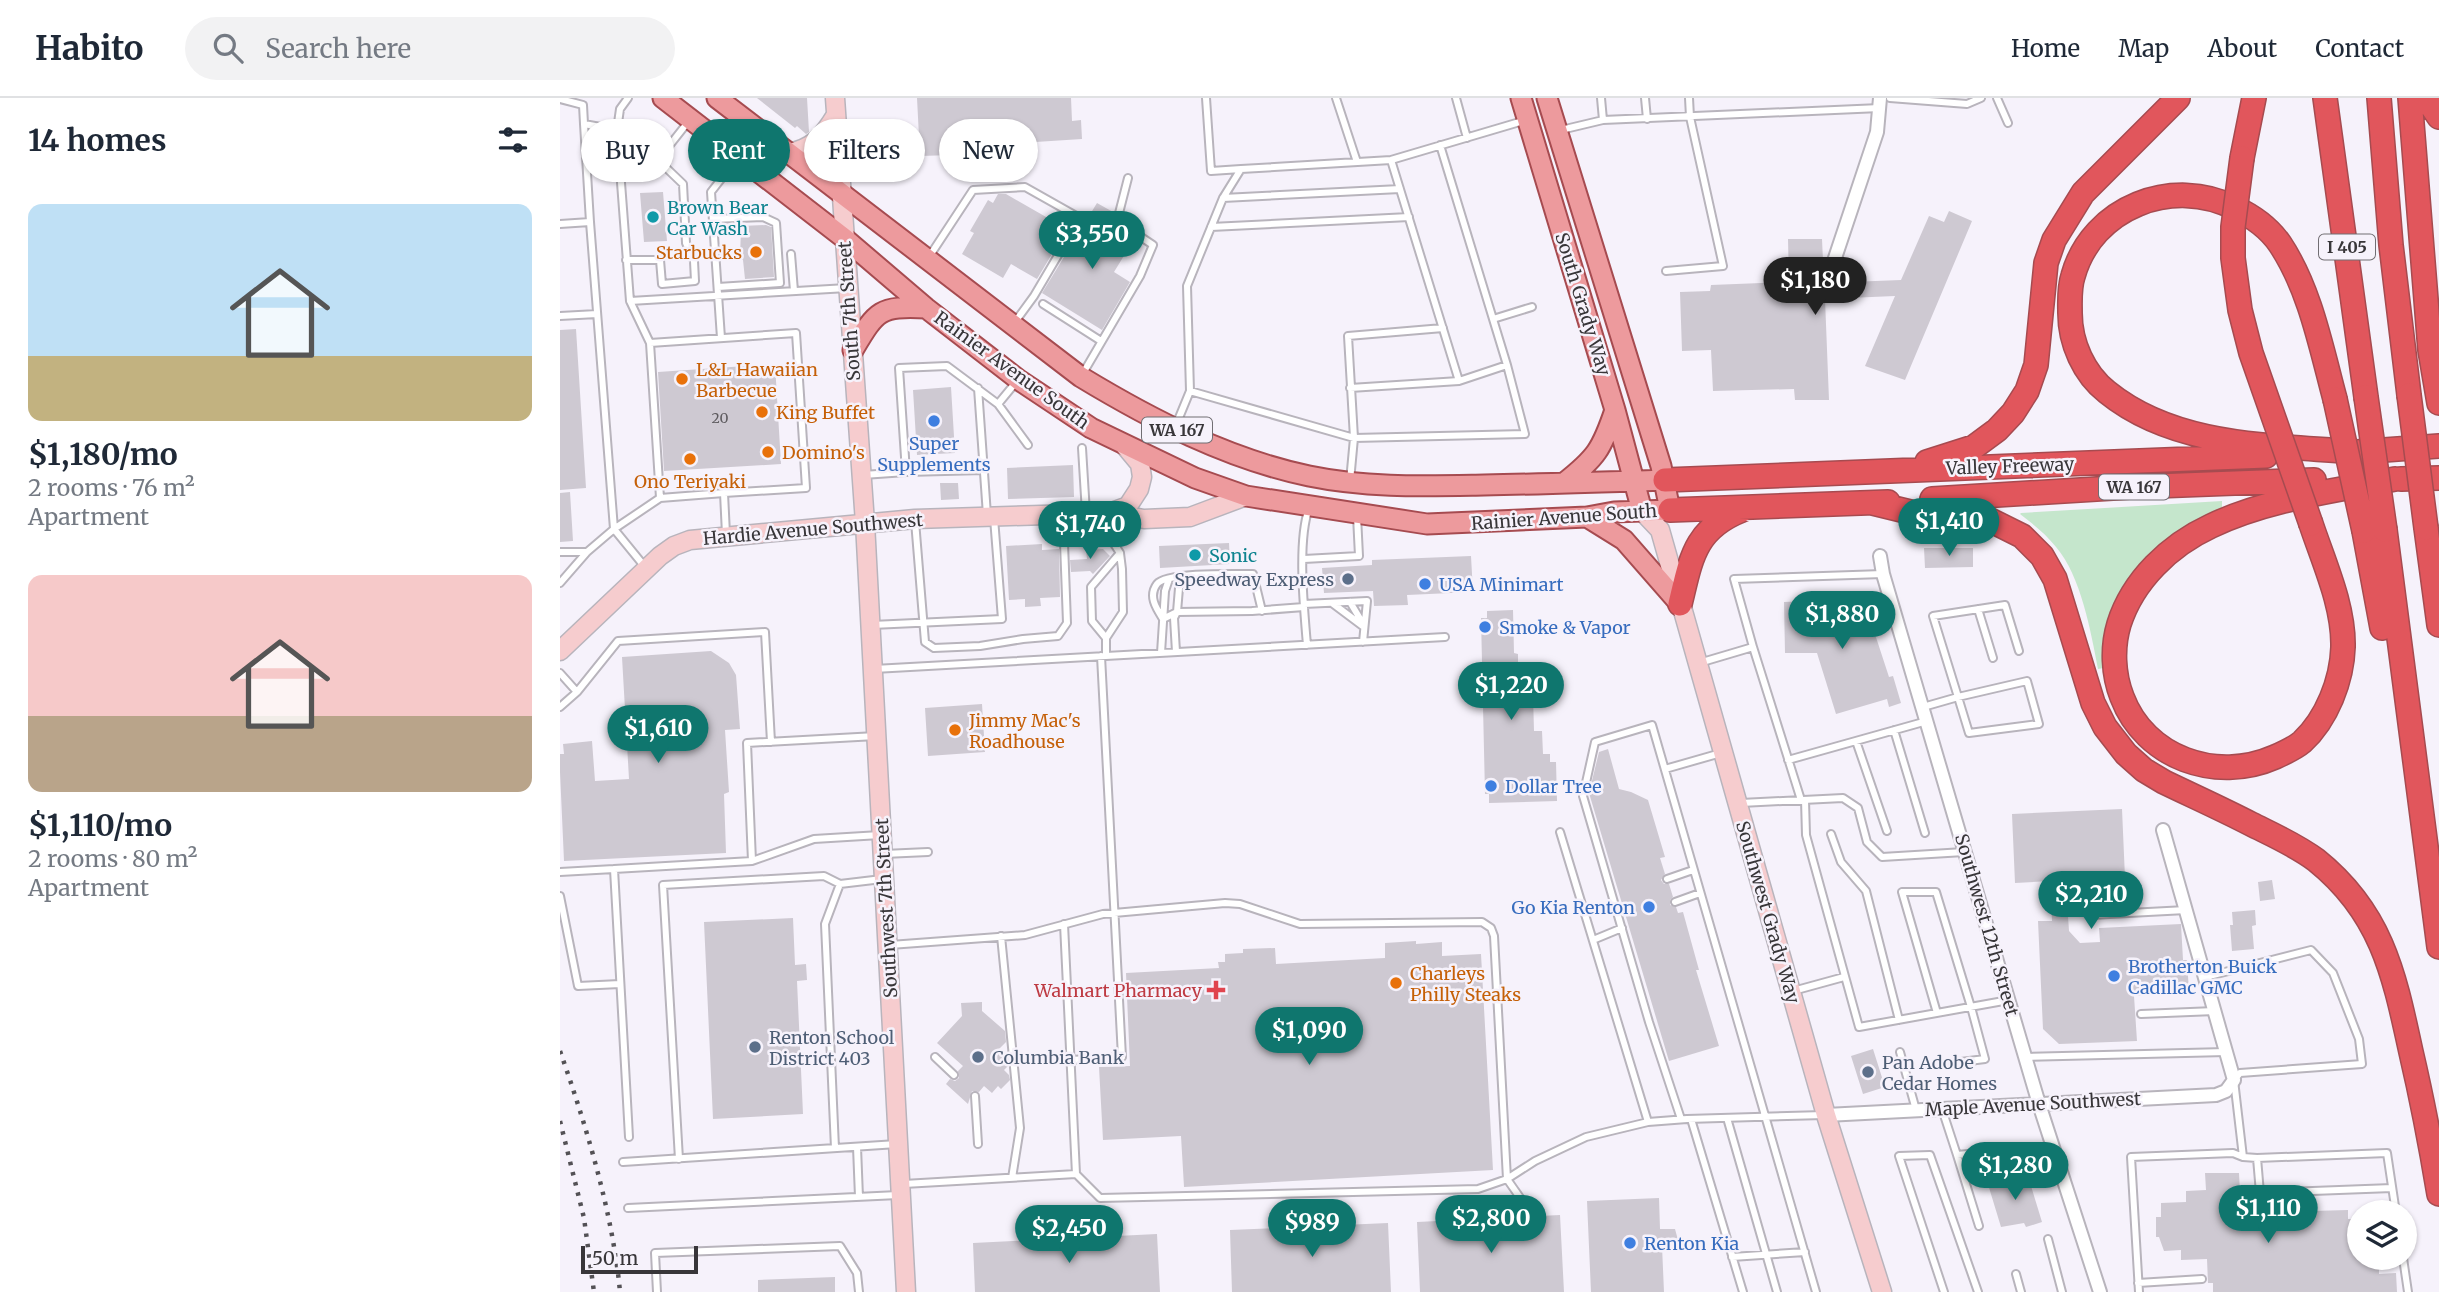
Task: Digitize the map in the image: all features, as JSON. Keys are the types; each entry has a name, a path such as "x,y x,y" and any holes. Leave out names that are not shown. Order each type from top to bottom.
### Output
{"highway":[{"path":"1908,470 1974,447 1997,430 2013,413 2027,391 2036,365 2044,275 2054,240 2083,193 2178,98"},
{"path":"2254,98 2242,158 2233,227 2233,258 2239,310 2251,353 2311,524 2334,594 2342,634 2341,665 2337,681 2319,721 2300,743 2262,763 2244,767 2205,766 2185,761 2149,738 2126,706 2118,687 2115,665 2115,645 2123,612 2141,582 2166,556 2212,525 2276,503 2395,479"},
{"name":"I 405","path":"2325,98 2366,397 2374,531 2408,718 2439,947"},
{"name":"I 405","path":"2379,98 2391,245 2439,625"},
{"path":"2410,98 2430,350 2438,399"},
{"path":"2426,98 2439,117"},
{"path":"2357,452 2226,440 2193,433 2141,414 2108,393 2087,370 2078,354 2070,326 2072,277 2080,257 2093,237 2108,220 2134,205 2172,194 2206,196 2223,202 2251,216 2279,243 2294,269 2309,307 2335,398 2374,531"},
{"path":"2438,399 2435,315 2439,288"},
{"name":"Valley Freeway","path":"1665,480 2357,452 2439,446"},
{"name":"Valley Freeway","path":"1665,520 1748,508 2246,481 2439,478"},
{"path":"1873,503 1914,513 1978,514 2022,536 2042,556 2055,579 2093,703 2105,727 2126,754 2144,770 2164,782 2289,842 2315,860 2344,887 2378,936 2388,958 2416,1074 2439,1194"},
{"path":"1680,604 1697,544 1710,528 1725,517 1748,508"}],"main road":[{"name":"Rainier Avenue South","path":"663,98 691,118"},
{"name":"Rainier Avenue South","path":"718,98 745,119"},
{"name":"South Grady Way","path":"1521,98 1615,410 1642,511"},
{"name":"South Grady Way","path":"1547,98 1665,480 1665,520"},
{"name":"Rainier Avenue South","path":"790,155 1082,377 1175,429 1240,455 1307,475 1350,483 1402,486 1665,480"},
{"name":"Rainier Avenue South","path":"773,182 926,308 1019,380 1091,428 1195,478 1246,496 1427,524 1587,517 1642,511 1665,520"},
{"path":"853,350 875,316 888,309 900,307 926,308"},
{"path":"1564,483 1589,464 1598,451 1615,410"},
{"path":"1587,517 1624,540 1680,604"}],"street":[{"path":"1834,261 1877,132 1880,103"},
{"path":"790,152 810,146 823,136 835,106"},
{"name":"South 7th Street","path":"835,106 865,523"},
{"path":"1096,514 1128,506 1139,489 1142,477 1140,464 1125,446"},
{"name":"Hardie Avenue Southwest","path":"560,651 647,569 674,546 690,540 915,519 1096,514 1144,519 1190,517 1246,496"},
{"name":"Southwest Grady Way","path":"1665,520 1680,604 1826,1115 1882,1292"},
{"name":"Southwest 7th Street","path":"865,523 906,1292"},
{"name":"Southwest 12th Street","path":"1880,556 1883,574 2039,1104 2100,1292"},
{"path":"2163,830 2234,1080"},
{"name":"Maple Avenue Southwest","path":"1826,1115 2216,1095 2225,1091 2234,1080"}],"lane":[{"path":"619,119 620,109 628,98"},
{"path":"1206,98 1211,171 1391,160 1529,120"},
{"path":"1336,98 1357,162"},
{"path":"1456,98 1467,138"},
{"path":"1601,98 1603,120"},
{"path":"1645,98 1647,119"},
{"path":"1666,271 1723,266 1690,117 1689,98"},
{"path":"1890,98 1967,104 1981,98"},
{"path":"1997,98 2008,123"},
{"path":"560,99 583,106 584,119"},
{"path":"1558,131 1603,120 1690,117 1880,103"},
{"path":"674,140 691,118"},
{"path":"1190,391 1354,439 1525,434 1507,365 1440,145"},
{"path":"1391,160 1459,381"},
{"path":"1175,429 1190,391 1186,286 1223,198 1241,169"},
{"path":"626,260 660,260 662,284 695,281 694,261 686,243 683,184 674,175"},
{"path":"1082,377 1140,276 1153,245 1117,221 1128,178"},
{"path":"588,182 614,529 647,569"},
{"path":"621,182 629,301 650,343 660,498"},
{"path":"719,182 711,192 721,338"},
{"path":"928,258 973,190 1025,187 1080,218 1034,296 1014,324"},
{"path":"1223,198 1400,189"},
{"path":"713,219 763,217 776,223 780,283 718,287"},
{"path":"1211,227 1409,217"},
{"path":"560,224 590,222"},
{"path":"791,254 794,291"},
{"path":"629,301 849,288"},
{"path":"1043,304 1101,341"},
{"path":"1493,319 1532,307"},
{"path":"560,316 597,314"},
{"path":"1350,483 1354,439 1348,337 1443,328"},
{"path":"560,583 587,551 660,498 806,488 796,334 650,343"},
{"path":"1350,387 1459,381 1507,365"},
{"path":"906,472 899,368 947,366 998,404 1028,445"},
{"path":"998,404 1019,380"},
{"path":"870,625 1002,619 984,470 978,388"},
{"path":"1071,1060 1122,1057 1104,656 1106,638 1124,612 1120,553 1096,514 1082,449"},
{"path":"861,475 984,470"},
{"path":"724,493 727,536"},
{"path":"1307,645 1303,525 1309,507"},
{"path":"1304,559 1359,555 1357,514"},
{"path":"915,519 922,623 925,642 934,648 980,646 1058,636 1067,623 1063,515"},
{"path":"560,552 587,551"},
{"path":"1106,638 1092,621 1091,587 1120,553"},
{"path":"1163,619 1154,606 1152,594 1157,584 1163,579 1186,576 1253,574 1262,611"},
{"path":"1883,574 1734,579 1788,760 1803,800 1805,835 1858,1027 2009,1000"},
{"path":"1176,652 1174,618 1179,587 1186,576"},
{"path":"1161,653 1165,591 1169,579"},
{"path":"1163,619 1177,612 1262,611 1367,601 1363,642"},
{"path":"1350,602 1364,627"},
{"path":"1332,603 1364,627"},
{"path":"1923,707 1958,697 2027,681 2039,724 1969,733 1958,697 1933,616 2005,605 2019,651"},
{"path":"1978,609 1993,658"},
{"path":"560,706 578,692 618,640 765,632 771,743"},
{"path":"872,669 1445,637"},
{"path":"1697,664 1753,647"},
{"path":"560,673 578,692"},
{"path":"1788,760 1927,721"},
{"path":"1681,1119 1616,897 1583,796 1595,742 1652,725 1816,1292"},
{"path":"1894,730 1925,833"},
{"path":"752,861 747,743 876,736"},
{"path":"1856,741 1887,831"},
{"path":"1665,769 1723,752"},
{"path":"1737,803 1843,798 1858,808 1867,842 1882,857 1966,852"},
{"path":"1560,832 1648,1122"},
{"path":"1832,834 1841,862 1866,891 1899,1020"},
{"path":"560,872 752,861 814,839 881,835"},
{"path":"883,854 928,852"},
{"path":"614,869 629,1137"},
{"path":"1667,879 1693,870"},
{"path":"679,1159 663,885 824,876 840,884 883,879"},
{"path":"835,1148 825,925 840,884"},
{"path":"1675,902 1700,892"},
{"path":"1937,1013 1902,892 1936,892 1971,1007 1984,1059 1953,1063"},
{"path":"560,896 578,986 620,984"},
{"path":"888,945 1025,935 1115,912 1225,903 1240,904 1300,924 1482,922 1494,936 1507,1178 1521,1199"},
{"path":"2091,915 2186,910"},
{"path":"1592,940 1623,923"},
{"path":"1064,924 1076,1174 1100,1198 1478,1189 1507,1178 1535,1161 1586,1138 1648,1122 1826,1115"},
{"path":"1001,936 1020,1128 1012,1178"},
{"path":"2205,977 2311,950 2333,973 2359,1039 2362,1064 2248,1071 2241,1073 2234,1080 2243,1157"},
{"path":"1791,992 1844,977"},
{"path":"2141,1014 2215,1011"},
{"path":"1900,1052 1916,1110"},
{"path":"2026,1057 2226,1052"},
{"path":"935,1057 954,1075"},
{"path":"975,1096 978,1144"},
{"path":"1942,1109 1979,1226"},
{"path":"1727,1118 1777,1292"},
{"path":"1691,1119 1743,1292"},
{"path":"623,1162 898,1144"},
{"path":"1957,1155 2053,1146"},
{"path":"857,1147 859,1197"},
{"path":"2202,1279 2136,1289 2131,1157 2234,1153 2257,1158 2387,1153 2394,1200"},
{"path":"1944,1292 1899,1156 1930,1155 1978,1292"},
{"path":"2257,1158 2259,1193 2392,1188"},
{"path":"628,1208 859,1197 1012,1178 1076,1174"},
{"path":"2048,1239 2062,1292"},
{"path":"657,1292 655,1253 840,1246 857,1273 859,1292"},
{"path":"1732,1257 1804,1252"},
{"path":"2405,1270 2408,1292"},
{"path":"2016,1274 2021,1292"}],"green space":[{"path":"2222,501 2222,507 2173,536 2109,667 2098,669 2084,605 2065,559 2039,529 2020,514"}],"building":[{"path":"757,98 807,98 808,119 804,119 804,132 790,124 790,119 784,119"},
{"path":"917,98 1071,98 1072,121 1081,120 1082,139 1038,142 1038,119 939,119 939,155 925,156 925,119 918,119"},
{"name":"Brown Bear Car Wash","path":"663,192 667,241 644,242 640,193"},
{"path":"998,194 1006,194 1067,229 1037,279 1011,264 1003,278 962,254 974,233 970,231 988,200 993,203"},
{"path":"1097,203 1113,212 1107,225 1133,241 1114,272 1130,282 1102,330 1042,293"},
{"path":"1949,211 1972,221 1905,380 1865,366 1895,296 1825,299 1829,400 1795,400 1794,389 1713,391 1711,350 1682,351 1680,292 1710,291 1711,285 1789,282 1788,239 1822,239 1824,283 1901,280 1929,216 1944,222"},
{"name":"Starbucks","path":"741,226 771,227 774,277 745,279 743,260 740,260"},
{"path":"576,329 586,488 560,490 560,330"},
{"path":"775,364 781,464 664,471 658,372"},
{"name":"Super Supplements","path":"951,387 955,453 917,455 913,390"},
{"path":"1073,465 1074,497 1008,499 1007,468"},
{"path":"940,483 958,483 959,499 941,500"},
{"path":"570,492 573,541 560,542 560,493"},
{"name":"Sonic","path":"1229,543 1230,564 1160,568 1159,546"},
{"path":"1042,544 1042,550 1059,549 1060,597 1040,598 1041,606 1025,607 1025,599 1009,600 1006,546"},
{"path":"1924,548 1973,548 1973,567 1925,568"},
{"path":"1103,549 1110,556 1093,574 1090,571 1071,572 1070,560 1087,559 1086,550"},
{"path":"1471,556 1473,592 1407,595 1408,605 1374,606 1373,591 1324,593 1322,568 1372,565 1372,560"},
{"path":"1832,600 1833,604 1870,602 1876,624 1872,625 1889,677 1893,676 1901,703 1889,707 1887,699 1836,714 1817,653 1785,653 1784,602"},
{"path":"1513,610 1514,653 1518,654 1518,663 1524,663 1524,688 1529,688 1529,695 1533,695 1534,731 1542,731 1543,754 1550,754 1550,762 1556,762 1557,801 1489,803 1489,794 1485,794 1481,618 1487,618 1487,611"},
{"path":"711,651 729,663 736,675 740,729 725,730 729,792 724,794 726,853 564,861 560,772 563,744 592,741 595,781 629,779 622,657"},
{"name":"Jimmy Mac's Roadhouse","path":"982,704 985,752 928,756 925,708"},
{"name":"Go Kia Renton","path":"1608,749 1619,789 1648,800 1665,857 1660,858 1665,874 1661,880 1664,884 1669,884 1673,897 1670,905 1676,907 1678,913 1683,912 1699,970 1696,970 1719,1046 1669,1061 1589,793 1599,752"},
{"name":"Brotherton Buick Cadillac GMC","path":"2122,809 2125,878 2084,880 2085,900 2067,901 2069,931 2080,943 2100,942 2099,928 2181,924 2183,960 2187,960 2189,992 2134,996 2137,1041 2059,1044 2043,1029 2038,921 2052,921 2050,881 2015,883 2012,814"},
{"path":"2272,880 2275,899 2260,901 2258,882"},
{"path":"2255,910 2256,925 2252,926 2254,949 2232,951 2232,912"},
{"name":"Renton School District 403","path":"793,918 795,965 806,964 807,980 797,981 803,1114 713,1119 704,922"},
{"path":"1416,941 1416,944 1442,942 1442,956 1481,954 1493,1170 1184,1187 1181,1136 1103,1140 1099,1067 1130,1066 1126,973 1219,968 1218,962 1225,962 1225,954 1243,953 1243,949 1275,948 1276,964 1385,958 1385,943"},
{"name":"Columbia Bank","path":"982,1002 982,1011 1005,1031 1006,1042 997,1051 1008,1060 1008,1066 1004,1070 1010,1080 1001,1089 998,1086 992,1093 984,1086 979,1092 972,1091 968,1104 946,1084 950,1079 955,1081 959,1078 958,1071 963,1066 937,1043 962,1016 961,1003"},
{"name":"Pan Adobe Cedar Homes","path":"1873,1049 1885,1087 1863,1094 1851,1056"},
{"path":"2205,1173 2239,1173 2241,1213 2347,1210 2347,1270 2396,1273 2397,1292 2213,1292 2213,1283 2208,1283 2207,1259 2181,1260 2181,1250 2164,1251 2159,1237 2156,1237 2156,1217 2161,1217 2161,1203 2186,1202 2186,1191 2206,1190"},
{"path":"2003,1176 2005,1183 2028,1176 2042,1222 2026,1227 2024,1223 2001,1227 1987,1181"},
{"name":"Renton Kia","path":"1659,1198 1660,1229 1675,1229 1678,1240 1662,1246 1664,1292 1591,1292 1587,1201"},
{"path":"1560,1215 1564,1292 1420,1292 1417,1222"},
{"path":"1388,1223 1391,1292 1232,1292 1230,1230"},
{"path":"1157,1234 1160,1292 975,1292 973,1243"},
{"path":"835,1277 835,1292 758,1292 758,1280"}],"railway":[{"path":"560,1051 605,1201 620,1292"},
{"path":"560,1121 584,1218 594,1292"}],"place":[{"name":"Brown Bear Car Wash","path":"653,217"},
{"name":"Starbucks","path":"756,252"},
{"name":"L&L Hawaiian Barbecue","path":"682,379"},
{"name":"King Buffet","path":"762,412"},
{"name":"Super Supplements","path":"934,421"},
{"name":"Domino's","path":"768,452"},
{"name":"Ono Teriyaki","path":"690,459"},
{"name":"Sonic","path":"1195,555"},
{"name":"Speedway Express","path":"1348,579"},
{"name":"USA Minimart","path":"1425,584"},
{"name":"Smoke & Vapor","path":"1485,627"},
{"name":"Jimmy Mac's Roadhouse","path":"955,730"},
{"name":"Dollar Tree","path":"1491,786"},
{"name":"Go Kia Renton","path":"1649,907"},
{"name":"Brotherton Buick Cadillac GMC","path":"2114,976"},
{"name":"Charleys Philly Steaks","path":"1396,983"},
{"name":"Walmart Pharmacy","path":"1216,990"},
{"name":"Renton School District 403","path":"755,1047"},
{"name":"Columbia Bank","path":"978,1057"},
{"name":"Pan Adobe Cedar Homes","path":"1868,1072"},
{"name":"Renton Kia","path":"1630,1243"}]}
